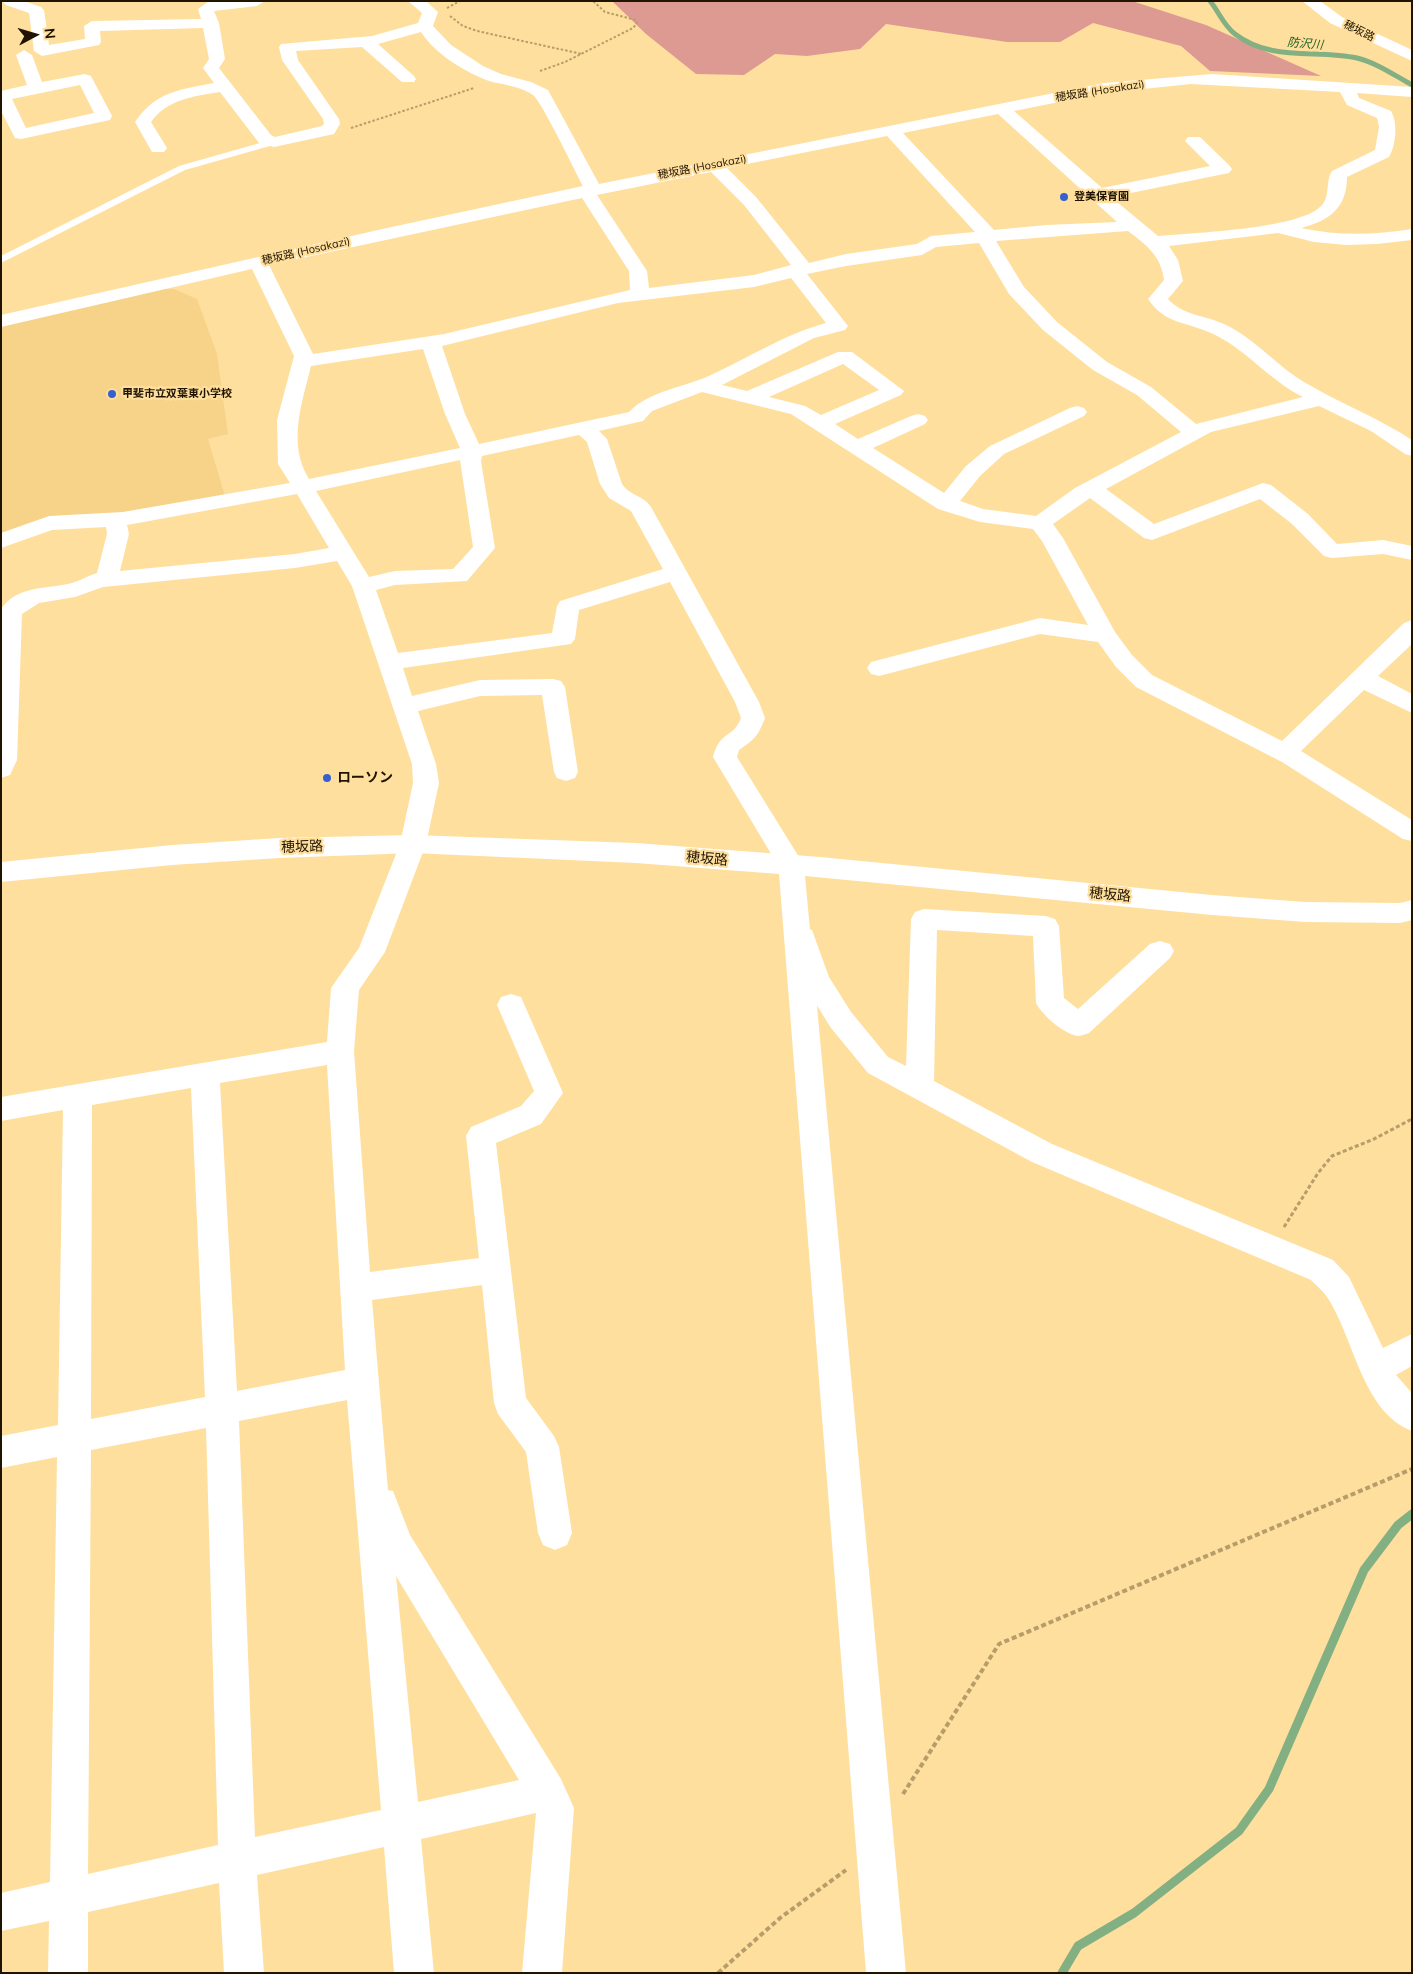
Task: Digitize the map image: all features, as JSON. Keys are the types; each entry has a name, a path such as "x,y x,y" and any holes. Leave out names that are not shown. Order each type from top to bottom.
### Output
{"street":[{"path":"257,1 213,5 206,9 211,23 217,59 211,68 265,140 274,142 328,130 332,124 331,119 290,60 287,47 366,42 425,26"},
{"name":"穂坂路","path":"1310,1 1336,20 1412,56"},
{"path":"8,3 36,10 42,51"},
{"path":"427,7 430,12 425,26 428,33 449,49 482,71 534,88 542,94 589,190 638,270 640,295"},
{"path":"36,88 16,56 93,42 92,26 211,23"},
{"path":"366,42 408,79"},
{"name":"穂坂路 (Hosakazi)","path":"1,321 258,262 589,190 1104,88 1191,79 1412,92"},
{"path":"85,80 104,116 21,134 2,96 36,88 85,80"},
{"path":"158,148 143,122 146,115 164,100 224,86"},
{"path":"1154,242 1256,232 1302,222 1327,212 1334,200 1339,184 1338,175 1383,153 1387,126 1385,115 1353,101 1345,88"},
{"path":"1001,108 1131,225 1163,251 1173,271 1174,281 1163,291 1158,299 1169,312 1219,329 1241,343 1289,381 1378,427 1412,450"},
{"path":"891,130 988,237 1016,290 1050,326 1100,366 1144,391 1194,433"},
{"path":"1098,194 1223,169 1194,141"},
{"path":"1,541 49,523 115,520 302,486 636,417 645,406 701,386 807,334 838,326 750,201 714,165"},
{"path":"303,361 431,342 502,327 590,303 754,281 799,269 846,260 922,249 931,242 1073,228 1104,229 1131,225"},
{"path":"1279,227 1327,239 1375,241 1412,234"},
{"path":"258,262 304,356 287,420 289,464 363,586 424,764 426,783 413,844 371,952 345,988 340,1051 369,1471 414,1973"},
{"path":"363,586 395,578 459,576 484,548 470,461 472,452 455,414 431,342"},
{"path":"749,398 845,356 894,391 818,424"},
{"path":"701,386 798,410 946,504 980,515 1040,523 1091,489 1194,433 1225,422 1321,399"},
{"path":"946,504 973,472 997,450 1077,412"},
{"path":"856,448 918,420"},
{"path":"584,429 597,439 611,484 617,493 640,507 747,702 753,718 747,733 728,746 725,757 731,770 791,865 886,1973"},
{"path":"1091,489 1152,533 1262,490 1300,519 1332,550 1383,546 1412,553"},
{"path":"107,580 118,534 115,520"},
{"path":"1040,523 1052,538 1105,635 1124,661 1144,681 1284,753 1412,832"},
{"path":"1,769 5,760 12,612 18,602 36,595 74,590 107,580 286,562 343,553"},
{"path":"388,662 563,639 568,606 676,573"},
{"path":"879,668 1040,626 1105,635"},
{"path":"1284,753 1412,628"},
{"path":"1362,678 1412,705"},
{"path":"403,706 480,688 553,687 566,772"},
{"name":"穂坂路","path":"1,872 172,855 279,848 413,844 617,852 791,865 1305,912 1400,913 1412,910"},
{"path":"920,1088 924,919 1046,926 1050,1003 1079,1024 1160,951"},
{"path":"796,921 816,980 841,1020 878,1065 1042,1153 1322,1270 1338,1287 1386,1388 1412,1416"},
{"path":"511,1005 549,1093 531,1115 481,1136 510,1403 542,1447 555,1533"},
{"path":"1,1109 340,1051"},
{"path":"205,1074 222,1410 237,1860 244,1973"},
{"path":"68,1973 78,1096"},
{"path":"356,1288 496,1269"},
{"path":"1377,1369 1412,1349"},
{"path":"1,1452 362,1382"},
{"path":"369,1471 397,1545 548,1792 554,1808 554,1836 542,1973"},
{"path":"1,1912 548,1792"}],"lane":[{"path":"1,260 182,168 274,142"}],"path":[{"path":"427,7 460,1"},
{"path":"328,130 340,130 374,122 509,80 583,54 633,28 637,22 636,20 605,12 593,1"},
{"path":"427,7 463,26 477,31 583,54"},
{"path":"1271,1249 1318,1173 1332,1156 1374,1139 1412,1119"},
{"path":"897,1803 999,1644 1412,1469"},
{"path":"718,1973 780,1918 851,1867"}],"shaded area":[{"path":"612,1 1132,1 1206,25 1321,76 1210,71 1181,46 1093,23 1060,42 1007,42 886,24 860,49 807,56 775,54 744,75 696,74 646,34"},
{"name":"甲斐市立双葉東小学校","path":"164,289 174,289 197,299 217,354 228,434 208,439 225,496 1,536 1,326"}],"waterway":[{"name":"防沢川","path":"1210,1 1231,31 1249,43 1279,52 1357,58 1378,66 1412,85"},
{"path":"1062,1973 1078,1946 1134,1913 1239,1831 1269,1789 1364,1570 1398,1525 1412,1514"}],"place":[{"name":"登美保育園","path":"1064,197"},
{"name":"甲斐市立双葉東小学校","path":"112,394"},
{"name":"ローソン","path":"327,778"}]}
